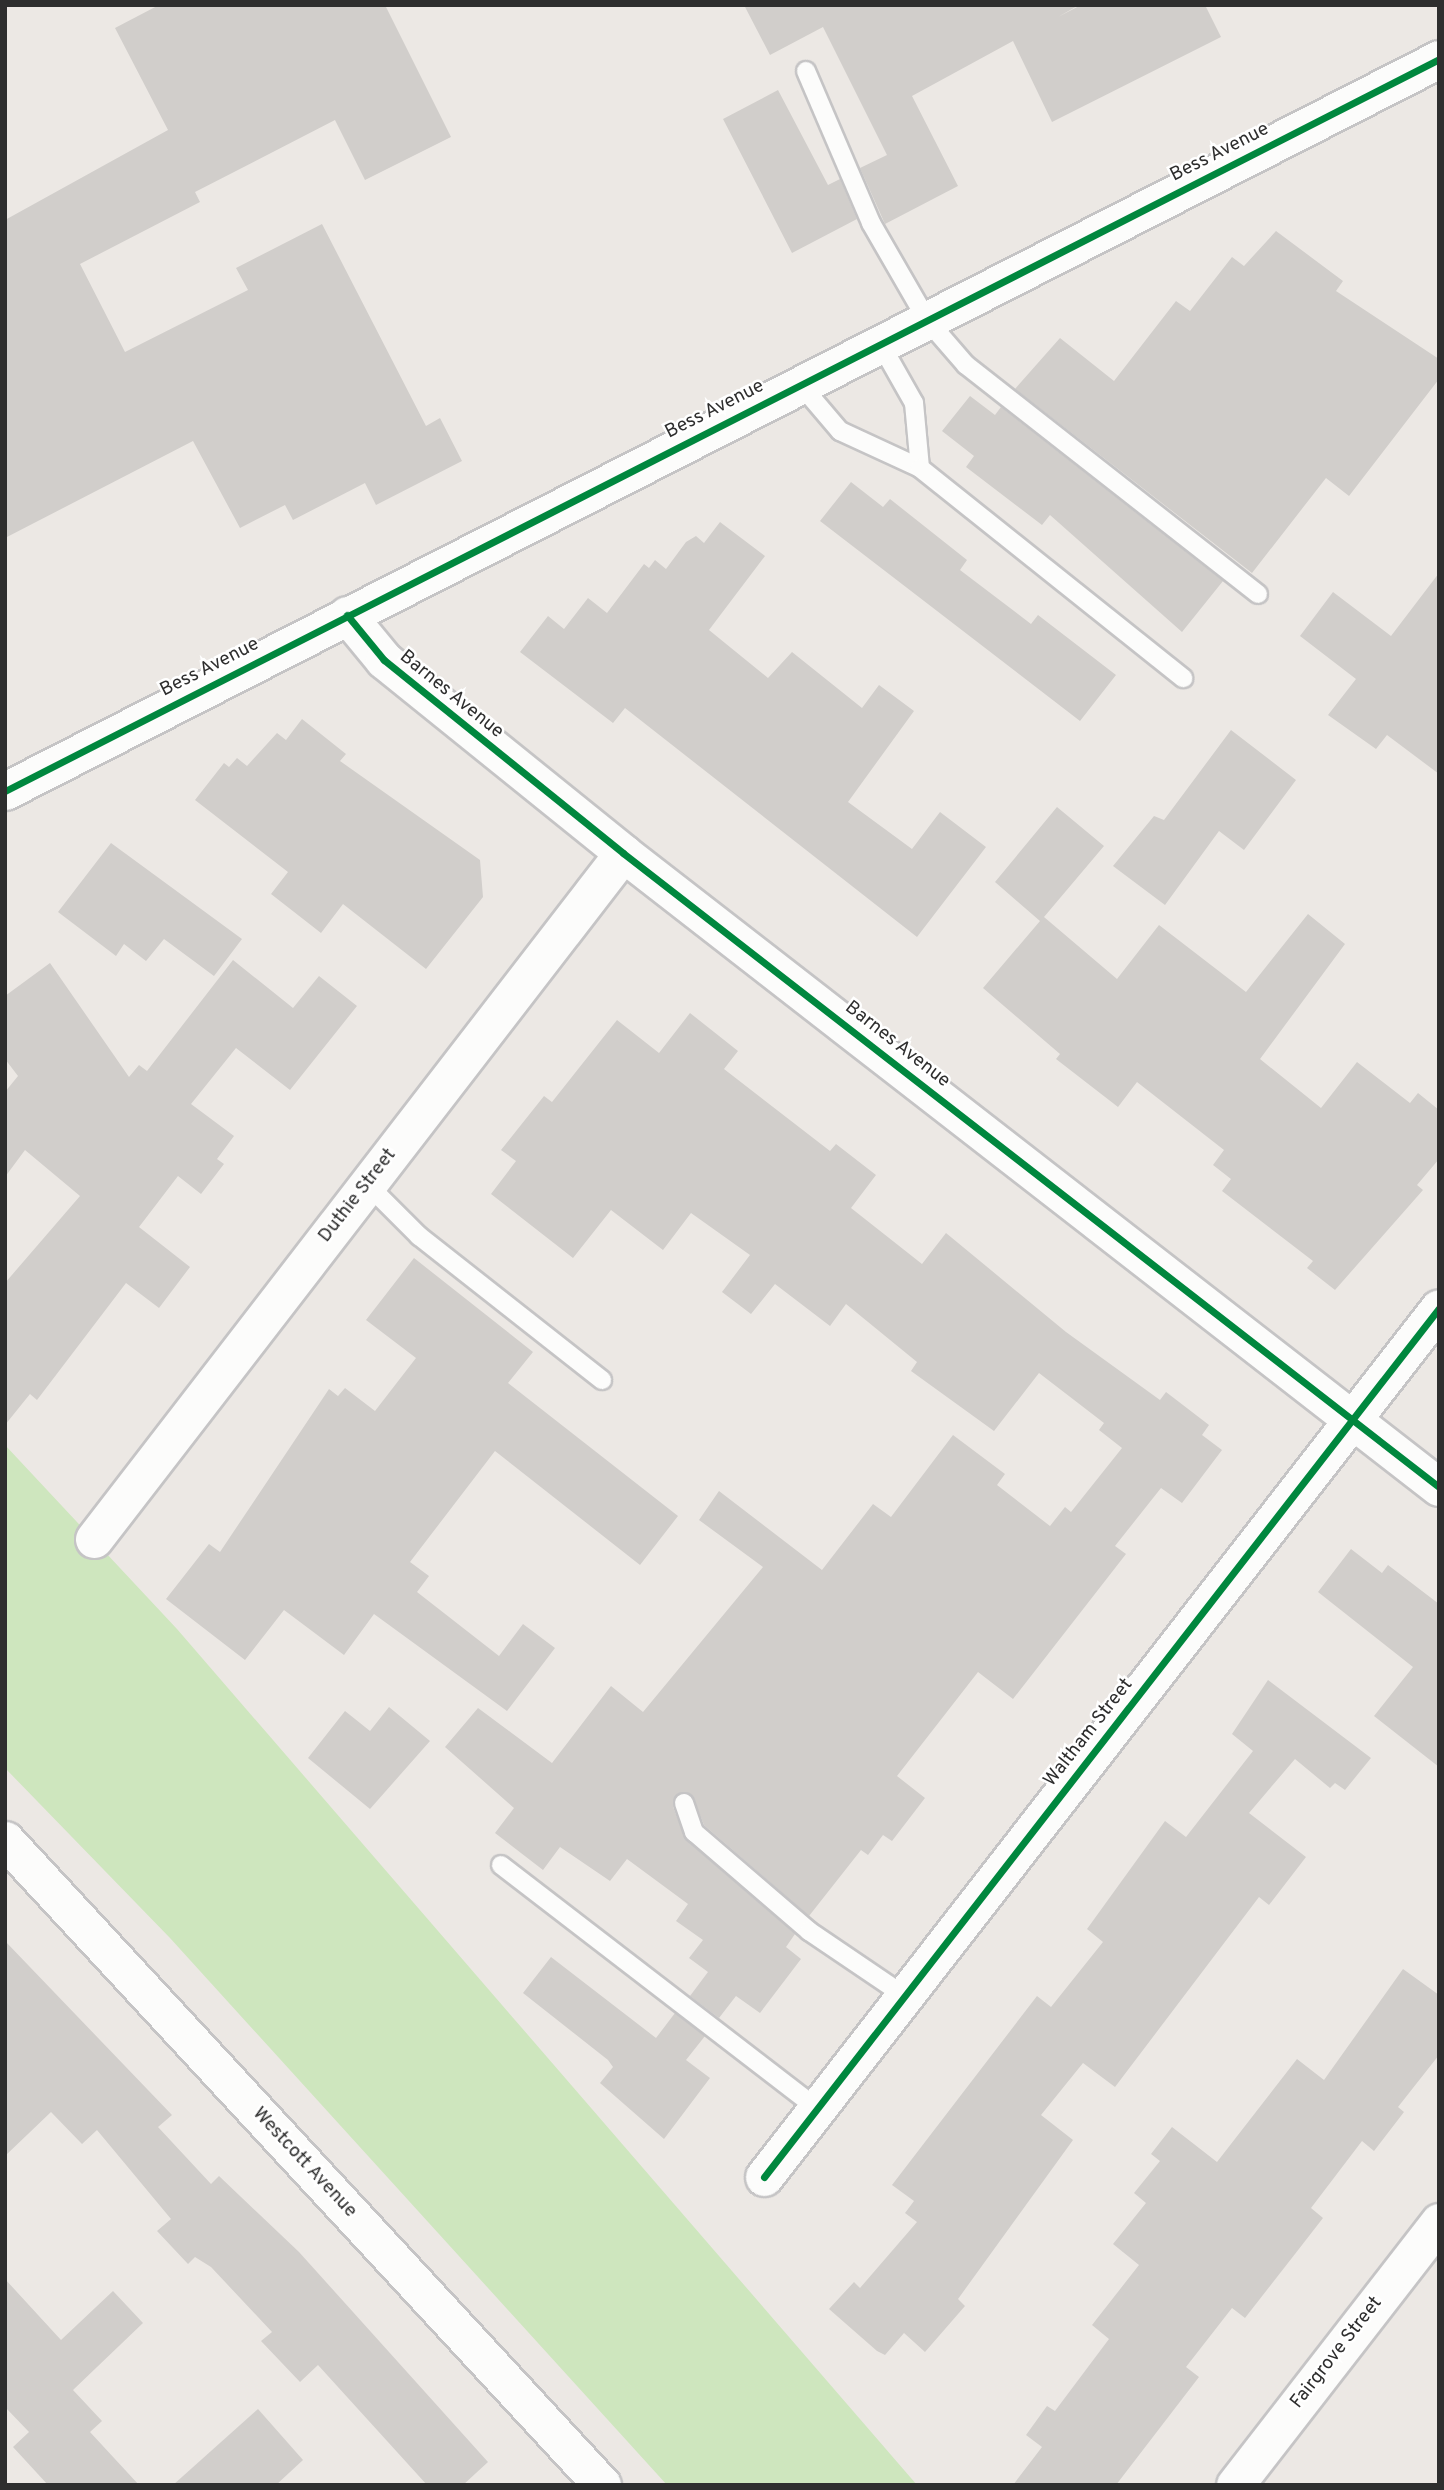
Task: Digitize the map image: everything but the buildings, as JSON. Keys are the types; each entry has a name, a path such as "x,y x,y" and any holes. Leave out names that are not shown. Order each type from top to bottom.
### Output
{"street":[{"name":"Bess Avenue","path":"5,791 1439,59"},
{"name":"Barnes Avenue","path":"347,615 384,660 623,853 1439,1487"},
{"name":"Duthie Street","path":"94,1539 623,853"},
{"name":"Waltham Street","path":"764,2177 1439,1308"},
{"name":"Westcott Avenue","path":"5,1840 602,2485"},
{"name":"Fairgrove Street","path":"1235,2485 1439,2222"}],"lane":[{"path":"806,71 848,176 927,320 1020,413 1258,594"},
{"path":"880,343 914,403 920,468"},
{"path":"800,384 840,431 920,468 1183,678"},
{"path":"367,1184 419,1236 602,1380"},
{"path":"684,1803 694,1832 809,1931 905,1996"},
{"path":"501,1865 817,2108"}],"green space":[{"path":"5,1445 177,1629 917,2485 667,2485 170,1938 5,1768"}],"cycle path":[{"path":"5,791 1439,59"},
{"path":"347,615 384,660 623,853 1439,1487"},
{"path":"764,2177 1439,1308"}]}
